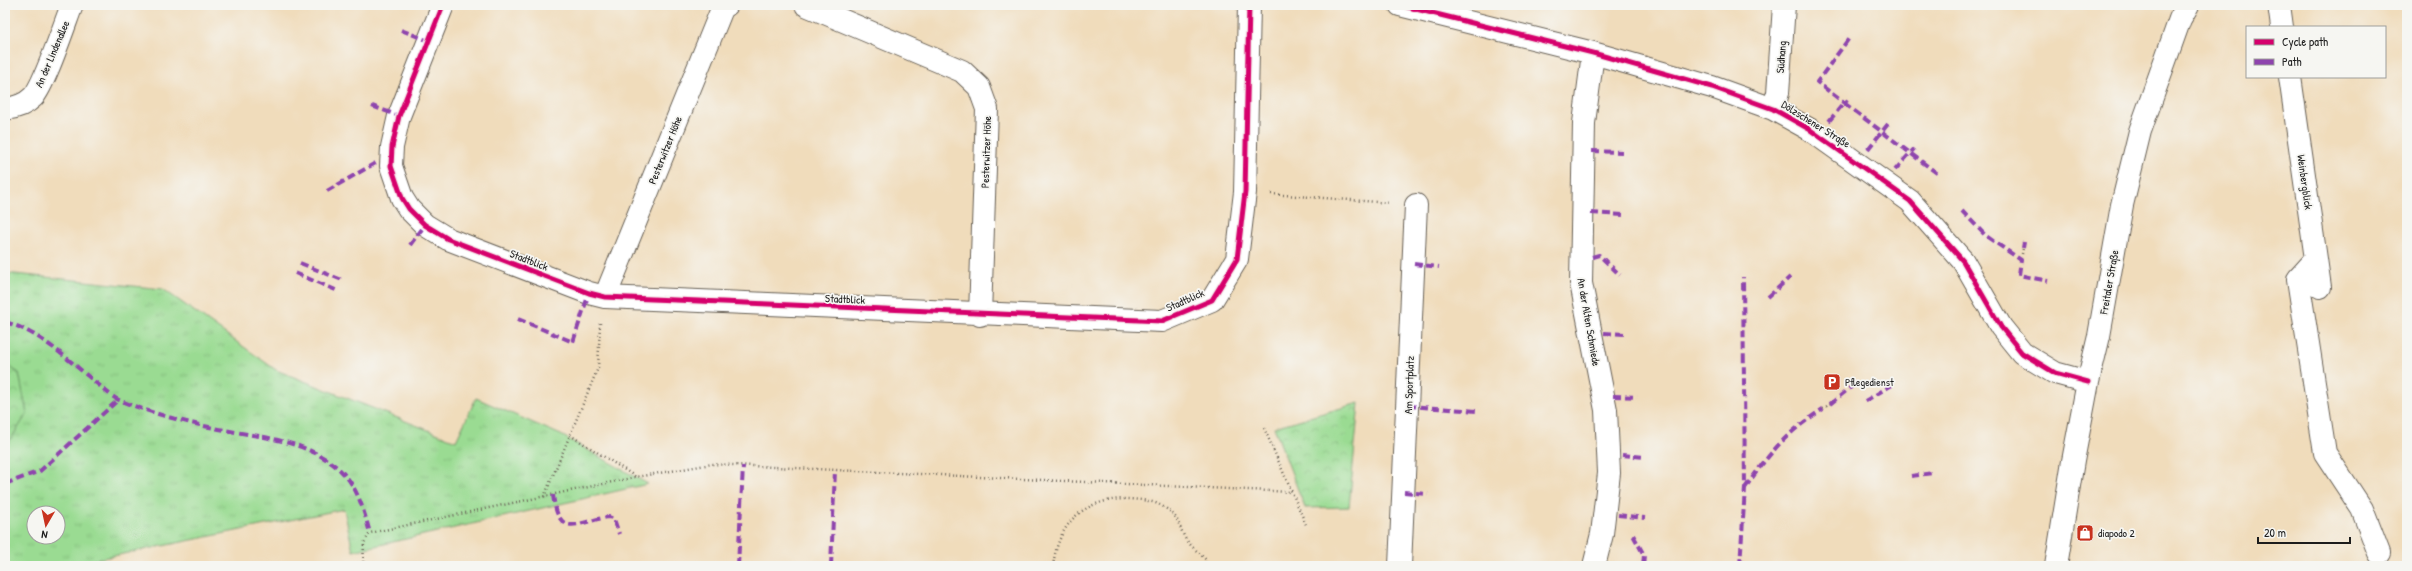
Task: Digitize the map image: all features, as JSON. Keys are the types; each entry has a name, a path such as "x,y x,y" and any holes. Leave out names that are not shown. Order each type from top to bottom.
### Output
{"street":[{"name":"An der Lindenallee","path":"5,109 14,108 34,96 72,5"},
{"name":"Stadtblick","path":"443,5 399,116 392,147 391,166 402,198 409,209 424,225 448,239 582,291 602,306 1162,321 1212,300 1237,259 1245,192 1249,5"},
{"name":"Pesterwitzer Höhe","path":"602,306 722,9 728,5"},
{"name":"Pesterwitzer Höhe","path":"806,5 962,71 979,87 987,109 980,315"},
{"name":"Dölzschener Straße","path":"1400,5 1593,53 1712,87 1773,109 1809,129 1910,201 1940,232 1963,261 2001,327 2022,353 2055,373 2088,382"},
{"name":"Südhang","path":"1773,109 1778,93 1784,5"},
{"name":"Freitaler Straße","path":"2056,566 2088,382 2099,336 2122,205 2140,131 2180,19 2188,5"},
{"path":"2279,5 2282,26"},
{"name":"An der Alten Schmiede","path":"1593,53 1584,123 1581,283 1606,410 1609,473 1602,534 1594,566"},
{"name":"Weinbergblick","path":"2290,78 2320,287"},
{"name":"Am Sportplatz","path":"1400,566 1416,205"},
{"path":"2316,259 2298,279 2325,453 2362,509 2379,553"}],"path":[{"path":"1245,192 1416,205"},
{"path":"2022,254 2023,248"},
{"path":"544,497 598,368 602,306"},
{"path":"1823,409 1830,404"},
{"path":"1264,428 1307,527"},
{"path":"570,434 636,477"},
{"path":"363,566 364,543 370,533 636,477 712,464 1291,492"},
{"path":"1053,566 1055,548 1066,526 1084,509 1108,500 1134,499 1160,505 1177,517 1186,538 1206,560 1206,566"}],"green space":[{"path":"5,273 163,289 276,370 456,441 476,398 561,435 648,484 353,551 344,509 64,566 5,566"},
{"path":"5,364 19,373 27,414 5,448"},
{"path":"1359,403 1349,507 1305,508 1274,427"}],"marked path":[{"path":"401,30 429,41"},
{"path":"1848,100 1844,103 1817,82 1850,37"},
{"path":"1829,121 1844,103 1938,174"},
{"path":"372,106 399,116"},
{"path":"1868,149 1888,124"},
{"path":"1895,170 1914,149"},
{"path":"1592,151 1622,152"},
{"path":"327,191 379,161"},
{"path":"1962,211 1986,236 2021,260 2019,275 2048,281"},
{"path":"1591,213 1625,215"},
{"path":"410,245 425,225"},
{"path":"2023,248 2024,242"},
{"path":"1592,257 1599,255 1620,275"},
{"path":"300,263 342,280"},
{"path":"1414,264 1439,267"},
{"path":"295,273 338,291"},
{"path":"1740,566 1745,488 1743,277"},
{"path":"1768,297 1790,277"},
{"path":"518,319 573,342 589,293"},
{"path":"5,322 30,332 53,347 109,394 119,400 191,423 281,441 313,452 328,460 341,471 352,484 360,500 370,533"},
{"path":"1604,333 1625,334"},
{"path":"1830,404 1855,384"},
{"path":"1865,401 1892,385"},
{"path":"1613,396 1637,397"},
{"path":"5,484 40,471 118,400"},
{"path":"1408,406 1477,411"},
{"path":"1745,488 1780,444 1799,426 1823,409"},
{"path":"1622,455 1645,457"},
{"path":"738,566 743,466"},
{"path":"831,566 835,470"},
{"path":"1911,476 1933,473"},
{"path":"1404,492 1428,494"},
{"path":"553,495 556,509 560,518 565,523 572,525 609,517 614,519 619,534"},
{"path":"1618,515 1645,518"},
{"path":"1633,535 1644,555 1643,566"}],"cycle path":[{"path":"443,5 399,116 392,147 391,166 402,198 409,209 425,225 448,239 589,293 605,297 1162,321 1212,300 1237,259 1245,192 1249,5"},
{"path":"1400,5 1593,53 1712,87 1773,109 1809,129 1910,201 1963,261 2001,327 2022,353 2055,373 2088,382"}],"place":[{"name":"Pflegedienst","path":"1832,382"},
{"name":"diapodo 2","path":"2085,533"}]}
